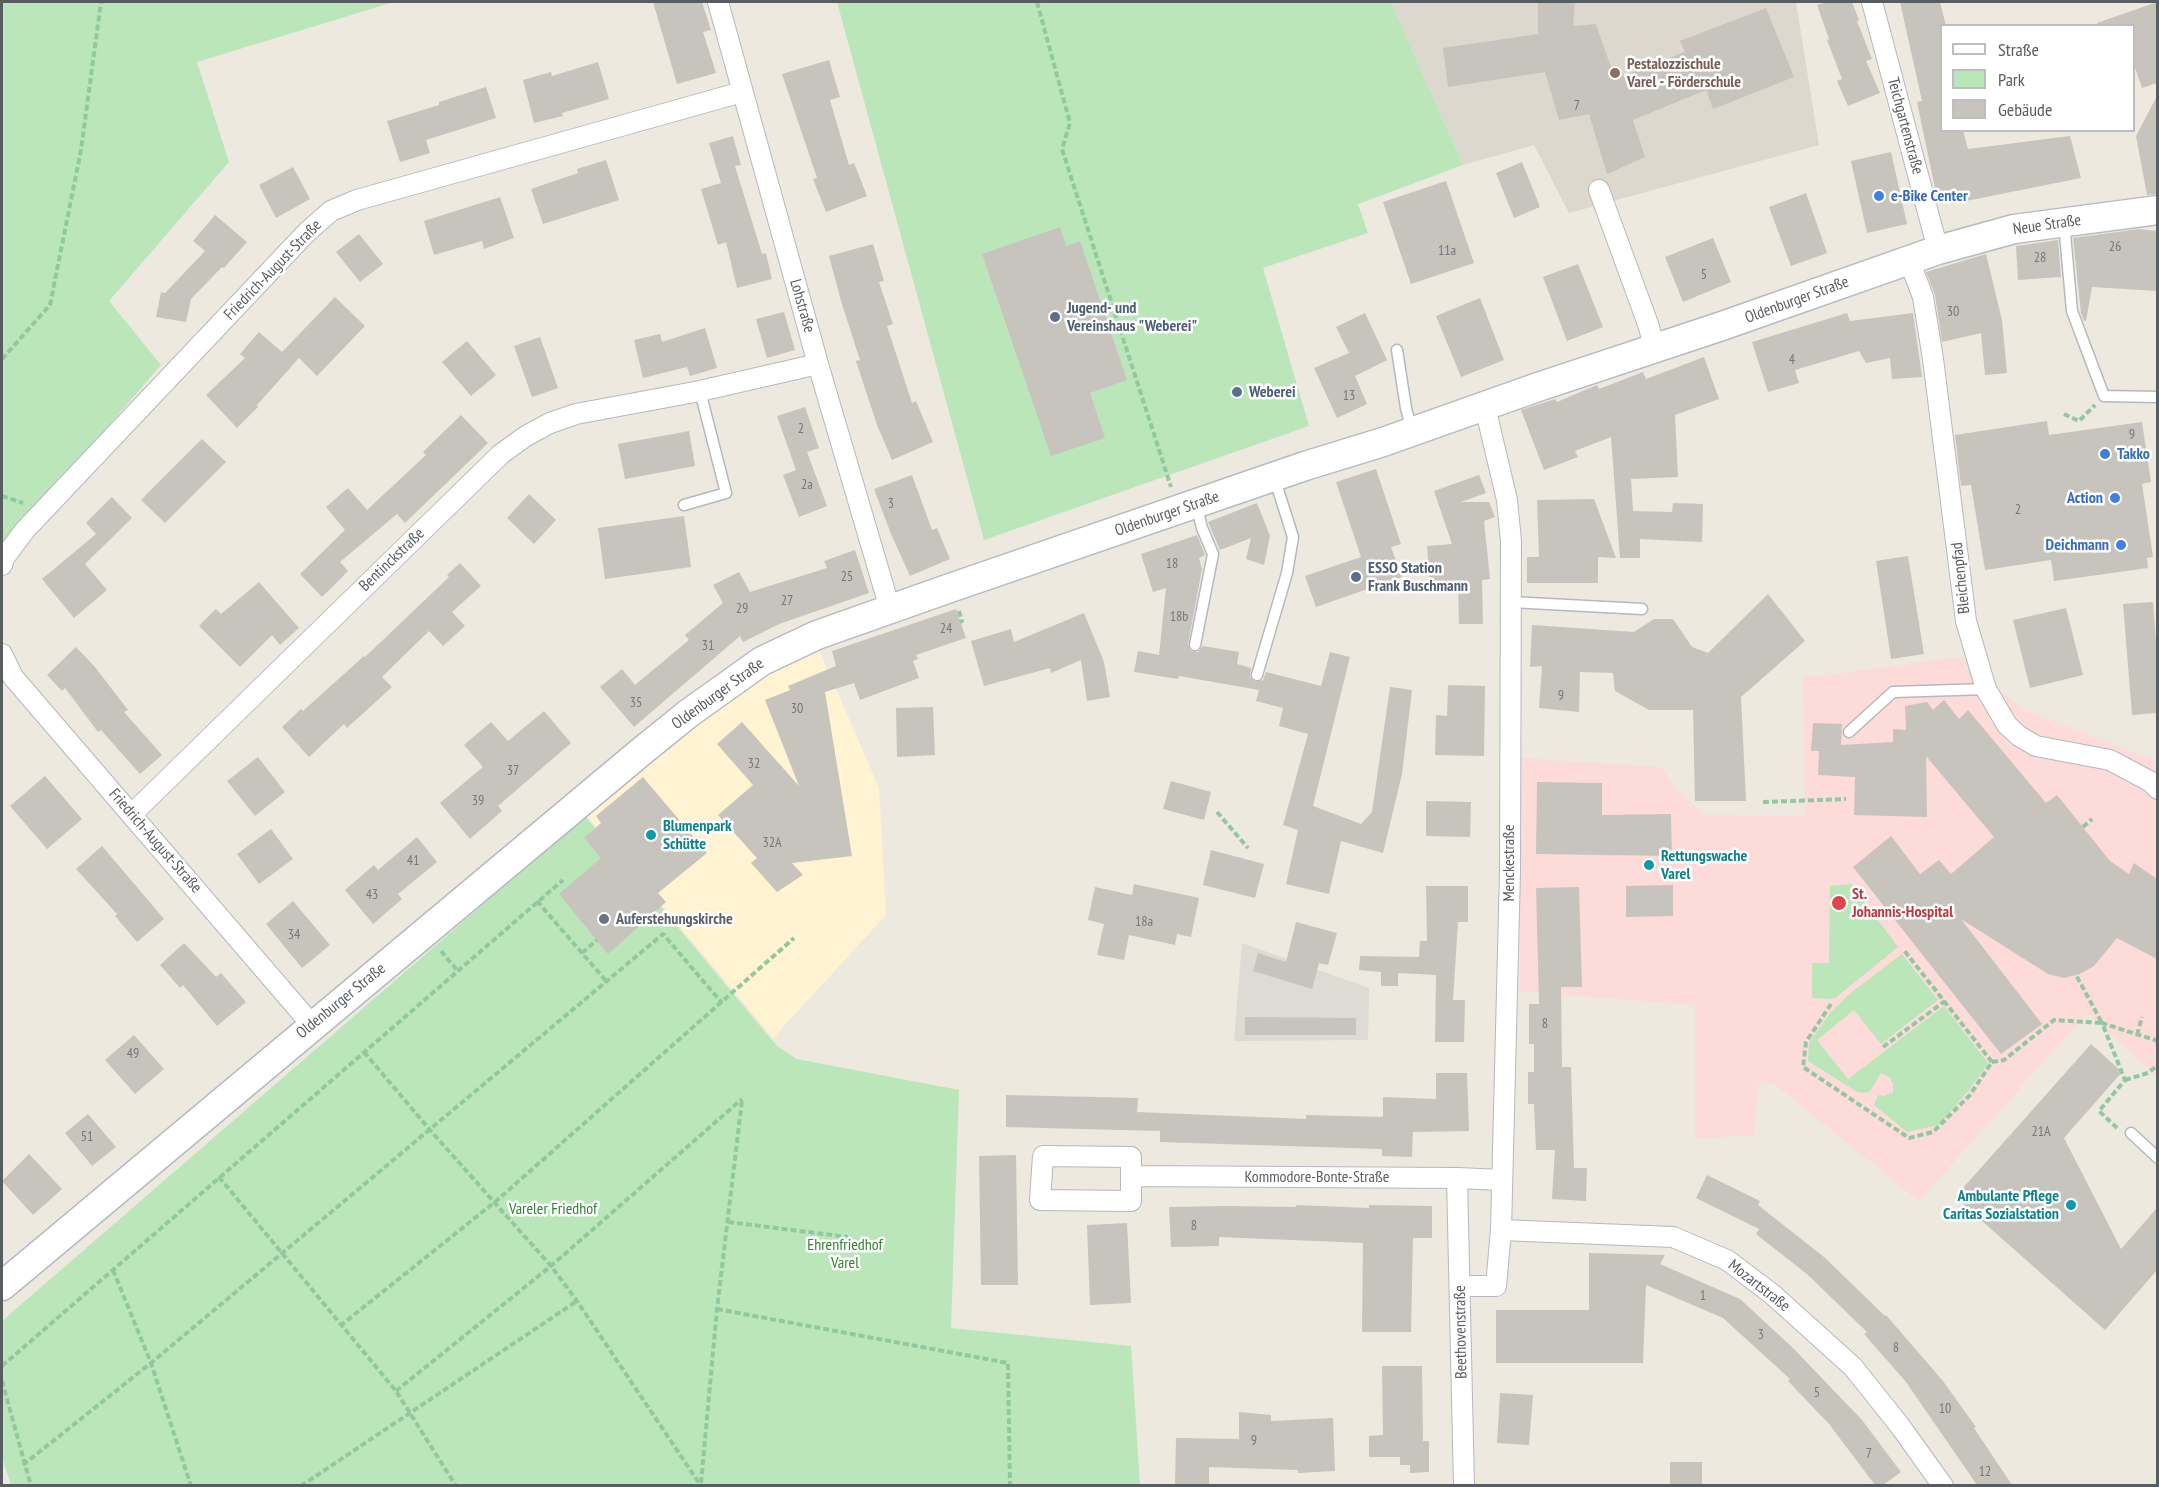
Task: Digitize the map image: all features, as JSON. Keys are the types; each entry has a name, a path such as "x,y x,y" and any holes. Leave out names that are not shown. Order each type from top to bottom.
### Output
{"main road":[{"name":"Neue Straße","path":"1938,250 2014,229 2157,210"},
{"name":"Oldenburger Straße","path":"2,1286 642,751 714,694 762,661 817,635 1189,495 1274,477 1655,349 1938,250"}],"street":[{"name":"Lohstraße","path":"718,2 818,364 890,609"},
{"name":"Teichgartenstraße","path":"1872,2 1938,250"},
{"name":"Friedrich-August-Straße","path":"2,565 4,558 25,530 307,232 331,212 357,200 742,92"},
{"path":"1599,190 1655,349"},
{"name":"Bleichenpfad","path":"1909,260 1923,297 1954,510 1966,621 1986,689 2007,725 2019,736 2036,746 2110,760 2151,782 2157,789"},
{"name":"Bentinckstraße","path":"132,814 501,454 534,432 576,414 818,364"},
{"name":"Menckestraße","path":"1460,1286 1496,1286 1501,1230 1509,881 1511,541 1507,500 1485,406"},
{"name":"Friedrich-August-Straße","path":"2,654 13,677 312,1025"},
{"path":"1043,1156 1131,1157 1131,1176 1131,1201 1040,1200 1043,1156"},
{"name":"Kommodore-Bonte-Straße","path":"1131,1176 1502,1180"},
{"name":"Beethovenstraße","path":"1457,1178 1464,1485"},
{"name":"Mozartstraße","path":"1501,1230 1672,1237 1727,1260 1772,1293 1853,1367 1943,1485"}],"lane":[{"path":"2064,223 2072,311 2104,396 2157,398"},
{"path":"1397,350 1406,408 1413,431"},
{"path":"684,505 726,493 700,390"},
{"path":"1257,675 1287,573 1293,537 1274,477"},
{"path":"1189,495 1213,554 1195,645"},
{"path":"1511,602 1642,609"},
{"path":"1849,732 1893,692 1986,689"},
{"path":"2131,1133 2157,1158"}],"path":[{"path":"2,359 50,305 81,150 101,2"},
{"path":"1037,2 1070,123 1062,149 1172,490 1189,495"},
{"path":"2064,414 2079,421 2104,396"},
{"path":"1763,802 1846,799"},
{"path":"1217,812 1248,848"},
{"path":"2083,827 2092,819"},
{"path":"2,1366 563,880"},
{"path":"537,901 607,982"},
{"path":"24,1465 151,1363 663,934 722,1004"},
{"path":"340,1326 495,1202 722,1004 750,975 794,938"},
{"path":"582,953 597,940"},
{"path":"1903,949 1992,1062"},
{"path":"2076,975 2102,1023 2125,1080"},
{"path":"1884,1047 1945,1001"},
{"path":"1831,1004 1806,1042 1803,1067 1909,1138 1934,1132 1970,1095 1992,1062 2004,1060 2054,1020 2102,1023 2157,1041"},
{"path":"2137,1035 2142,1017"},
{"path":"364,1052 550,1266 577,1301 701,1485"},
{"path":"2116,1128 2099,1111 2125,1080 2148,1073 2157,1065"},
{"path":"396,1391 550,1266 742,1100 717,1309 701,1485"},
{"path":"219,1177 396,1391 456,1485"},
{"path":"728,1222 848,1238"},
{"path":"113,1270 151,1363 191,1485"},
{"path":"301,1485 577,1301"},
{"path":"717,1309 1008,1363 1010,1485"},
{"path":"2,1381 31,1485"}],"shaded area":[{"name":"Pestalozzischule Varel - Förderschule","path":"1391,2 1796,2 1819,145 1569,213 1534,145 1463,165"},
{"path":"817,645 879,788 886,915 773,1038 581,809 758,681"},
{"name":"St. Johannis-Hospital","path":"1959,657 2024,710 2157,761 2157,1077 2087,1013 1919,1201 1773,1083 1759,1083 1754,1135 1695,1139 1695,1005 1520,991 1520,758 1661,767 1678,792 1704,815 1805,816 1803,676 1821,676"},
{"path":"1242,943 1369,988 1368,1040 1234,1041"}],"green space":[{"path":"2,2 394,2 197,62 229,162 109,301 161,365 2,549"},
{"path":"837,2 1391,2 1463,165 1358,204 1368,233 1263,268 1309,426 984,540"},
{"name":"Vareler Friedhof","path":"585,816 777,1046 797,1059 959,1090 951,1328 1131,1346 1140,1485 11,1485 2,1457 2,1321"},
{"path":"1851,884 1898,947 1834,999 1812,998 1812,963 1829,963 1830,886"},
{"path":"1902,954 1938,1000 1881,1044 1854,1010 1817,1040 1848,1079 1944,1006 1988,1063 1970,1089 1939,1125 1907,1132 1874,1105 1878,1095 1884,1096 1893,1092 1893,1084 1889,1077 1881,1073 1871,1090 1867,1093 1857,1092 1808,1061 1809,1043 1830,1013 1848,995"}],"building":[{"path":"653,2 702,2 711,30 703,32 716,73 677,84"},
{"path":"1538,2 1575,2 1573,26 1596,24 1615,79 1685,52 1680,41 1766,8 1794,77 1713,109 1706,90 1633,120 1645,157 1607,174 1589,114 1559,120 1545,72 1448,87 1443,48 1538,34"},
{"path":"1828,2 1852,2 1872,59 1866,61 1880,93 1848,106 1837,81 1842,79 1817,5"},
{"path":"1900,2 1940,2 1946,24 1940,24 1940,132 1964,132 1968,149 2070,136 2081,178 1951,204 1937,198 1917,102 1922,101"},
{"path":"2157,2 2157,83 2142,88 2135,68 2135,24 2097,23"},
{"path":"829,60 840,97 830,100 849,165 854,163 867,196 826,212 813,179 817,178 782,74"},
{"path":"598,62 609,99 562,113 563,116 534,123 523,80 551,72 552,76"},
{"path":"486,87 496,118 426,140 430,153 400,162 387,121"},
{"path":"2157,96 2157,194 2147,195 2136,136"},
{"path":"733,136 741,165 735,166 762,254 766,253 772,279 737,288 726,242 718,245 701,189 721,183 709,143"},
{"path":"1891,152 1907,224 1867,233 1851,161"},
{"path":"606,160 619,200 543,224 531,189 578,173 577,169"},
{"path":"1522,162 1540,207 1514,218 1496,173"},
{"path":"293,167 310,199 276,218 259,185"},
{"path":"1446,181 1474,263 1411,284 1383,202"},
{"path":"1806,193 1827,253 1791,266 1769,207"},
{"path":"500,197 514,238 484,249 482,241 434,255 424,221"},
{"path":"215,215 247,242 224,268 222,267 191,299 186,322 156,317 161,292 165,293 205,251 193,241"},
{"name":"Jugend- und Vereinshaus \"Weberei\"","path":"1060,227 1066,246 1080,241 1127,380 1090,393 1105,438 1051,456 982,254"},
{"path":"2139,229 2157,231 2157,291 2092,287 2086,321 2084,321 2081,313 2073,238"},
{"path":"359,234 383,264 360,282 336,252"},
{"path":"1713,238 1731,282 1683,302 1665,257"},
{"path":"2058,240 2061,277 2018,280 2016,246"},
{"path":"873,244 884,281 879,282 893,324 887,326 912,403 916,401 933,442 892,460 877,425 856,361 860,360 829,256"},
{"path":"1986,254 2002,320 2007,373 1985,375 1981,333 1942,342 1935,295 1926,272"},
{"path":"1578,264 1603,327 1567,341 1543,277"},
{"path":"335,297 365,326 317,376 299,358 237,428 206,395 245,358 240,354 259,332 282,352"},
{"path":"1480,298 1504,360 1461,377 1436,316"},
{"path":"784,312 795,350 767,358 756,319"},
{"path":"1365,313 1387,360 1355,376 1367,404 1337,418 1314,368 1349,353 1336,327"},
{"path":"1847,313 1850,321 1913,313 1922,377 1892,379 1890,358 1866,363 1859,351 1795,370 1799,383 1768,392 1752,342"},
{"path":"705,328 717,368 690,376 687,367 643,378 634,340 660,334 662,342"},
{"path":"540,337 558,388 532,397 514,346"},
{"path":"467,341 496,375 471,396 442,362"},
{"path":"1704,357 1719,399 1675,415 1678,477 1631,479 1633,511 1672,512 1673,503 1703,504 1702,542 1640,539 1640,558 1620,558 1611,437 1575,451 1578,457 1544,470 1521,410 1555,399 1557,402 1597,385 1599,389 1643,372 1646,379"},
{"path":"805,407 819,448 807,452 827,506 799,517 783,475 796,470 777,416"},
{"path":"461,415 488,443 405,523 397,514 340,562 348,571 322,597 300,574 345,530 326,507 348,488 367,510 426,455 423,452"},
{"path":"2047,421 2049,435 2142,422 2151,482 2142,484 2153,557 2147,558 2148,568 2054,581 2051,560 1985,570 1971,485 1961,486 1955,435"},
{"path":"689,431 695,466 625,479 618,444"},
{"path":"202,439 226,462 165,523 141,500"},
{"path":"1376,469 1401,544 1391,547 1402,577 1316,607 1305,576 1361,557 1336,482"},
{"path":"912,475 932,530 937,528 950,559 910,576 874,489"},
{"path":"1479,475 1486,493 1461,502 1489,502 1495,517 1484,521 1490,579 1482,580 1483,624 1459,624 1458,582 1430,584 1427,546 1452,544 1434,491"},
{"path":"529,494 556,520 534,544 507,518"},
{"path":"112,497 132,518 85,564 107,590 74,618 42,579 96,534 86,523"},
{"path":"1594,499 1616,558 1598,557 1598,583 1527,583 1527,557 1539,557 1537,500"},
{"path":"1257,503 1270,536 1264,565 1246,559 1251,538 1220,550 1208,522"},
{"path":"684,516 691,567 605,579 598,528"},
{"path":"1197,535 1205,555 1199,558 1202,569 1188,644 1191,651 1198,652 1203,646 1239,652 1237,664 1251,668 1250,677 1255,682 1263,680 1266,672 1321,686 1330,652 1350,657 1313,806 1361,824 1372,812 1390,687 1412,690 1402,774 1383,853 1341,841 1329,894 1286,884 1298,830 1283,825 1308,734 1279,726 1283,708 1256,701 1259,690 1179,676 1178,679 1134,672 1138,651 1159,655 1166,588 1153,592 1141,554"},
{"path":"855,550 869,593 779,624 743,642 740,636 634,727 600,687 622,669 635,685 689,640 685,635 723,603 713,585 739,572 750,592 827,568 824,561"},
{"path":"1908,556 1924,654 1891,659 1876,561"},
{"path":"460,563 481,586 452,612 465,626 443,646 429,631 382,677 392,687 347,728 344,724 309,757 282,727 365,657 449,577 447,575"},
{"path":"259,582 299,628 280,645 272,635 240,667 199,626 216,609 221,614"},
{"path":"1768,594 1805,641 1741,697 1746,801 1695,801 1693,710 1649,710 1615,691 1613,673 1580,672 1579,712 1539,708 1542,666 1530,667 1532,625 1634,632 1654,619 1673,619 1692,647 1708,653"},
{"path":"2153,602 2157,657 2157,713 2132,715 2123,604"},
{"path":"2066,608 2083,675 2030,688 2013,620"},
{"path":"956,609 966,638 916,655 918,659 913,661 919,678 860,700 854,683 825,692 852,856 792,863 803,875 777,892 751,863 757,858 718,815 753,785 717,744 742,722 799,786 765,700 790,690 788,686 836,666 832,651"},
{"path":"1084,613 1104,662 1110,697 1087,701 1081,660 1051,673 1050,668 984,686 971,641 1011,629 1014,642"},
{"path":"76,647 95,667 128,710 124,712 162,755 140,774 101,730 98,732 65,688 62,691 47,675"},
{"path":"1448,685 1485,686 1484,756 1435,755 1436,715 1447,716"},
{"path":"1944,700 1959,719 1968,710 2046,803 2057,795 2110,861 2129,874 2134,863 2157,879 2157,959 2117,938 2094,966 2080,974 2064,978 2048,974 1961,919 2042,1024 2001,1054 1853,867 1891,836 1920,874 1939,860 1951,874 1994,837 1926,756 1927,817 1854,815 1855,777 1818,775 1819,751 1811,751 1813,723 1842,724 1841,745 1893,742 1893,729 1906,730 1905,706 1927,702 1933,710"},
{"path":"933,707 935,755 897,757 896,708"},
{"path":"544,711 571,743 498,806 502,811 470,839 440,803 483,767 464,745 491,722 508,741"},
{"path":"258,757 285,792 255,816 227,781"},
{"path":"45,776 82,819 47,849 10,806"},
{"path":"643,777 707,853 658,893 666,902 608,954 559,894 601,858 584,838 601,823 596,816"},
{"path":"1171,781 1211,792 1204,820 1163,809"},
{"path":"1537,782 1602,783 1602,815 1671,814 1672,856 1536,854"},
{"path":"1426,801 1471,802 1470,837 1426,836"},
{"path":"271,829 293,859 259,884 237,854"},
{"path":"417,837 437,862 398,894 402,899 373,924 345,890 374,865 378,870"},
{"path":"102,846 164,919 137,942 115,916 117,914 76,869"},
{"path":"1211,850 1264,864 1255,898 1203,885"},
{"path":"1134,884 1199,898 1191,937 1177,934 1175,945 1129,935 1124,960 1097,955 1104,924 1088,920 1095,887 1132,895"},
{"path":"1673,885 1673,916 1626,917 1626,886"},
{"path":"1426,886 1468,886 1468,922 1458,922 1453,1000 1465,1000 1464,1042 1435,1042 1436,975 1398,973 1398,986 1381,986 1381,972 1359,970 1360,956 1419,957 1420,941 1427,941"},
{"path":"1579,887 1582,987 1561,987 1562,1067 1571,1067 1574,1168 1587,1168 1586,1201 1552,1199 1555,1150 1536,1150 1534,1104 1528,1104 1528,1072 1534,1072 1534,1044 1529,1044 1529,1004 1539,1004 1536,888"},
{"path":"293,901 330,945 302,968 266,924"},
{"path":"1296,922 1337,933 1328,965 1319,963 1312,989 1253,971 1258,953 1286,962"},
{"path":"184,943 216,977 221,973 246,1002 217,1026 183,985 180,988 160,965"},
{"path":"1245,1017 1356,1018 1356,1035 1245,1035"},
{"path":"134,1035 164,1069 135,1094 105,1060"},
{"path":"2091,1044 2122,1072 2064,1138 2121,1249 2157,1208 2157,1270 2105,1330 1955,1197"},
{"path":"1436,1073 1467,1073 1469,1131 1413,1132 1412,1157 1382,1156 1382,1149 1160,1142 1160,1131 1006,1127 1006,1095 1138,1098 1137,1112 1306,1119 1306,1115 1383,1117 1383,1097 1436,1099"},
{"path":"88,1114 116,1147 92,1166 65,1133"},
{"path":"29,1154 62,1189 33,1215 2,1181"},
{"path":"1016,1155 1018,1285 981,1285 979,1156"},
{"path":"1707,1175 1760,1201 1758,1205 1824,1257 1886,1315 1943,1381 1976,1427 1974,1428 2012,1485 1977,1485 1906,1382 1864,1334 1867,1332 1808,1275 1756,1234 1759,1229 1696,1198"},
{"path":"1296,1205 1369,1208 1369,1205 1432,1206 1432,1238 1413,1238 1411,1332 1362,1332 1363,1243 1219,1237 1219,1246 1171,1247 1169,1207 1296,1207"},
{"path":"1127,1223 1131,1303 1090,1305 1087,1225"},
{"path":"1589,1253 1665,1255 1660,1264 1740,1299 1793,1348 1862,1420 1901,1472 1883,1485 1875,1485 1829,1424 1788,1381 1790,1379 1723,1318 1646,1285 1643,1363 1496,1363 1496,1310 1589,1310"},
{"path":"1382,1366 1422,1366 1423,1441 1429,1441 1429,1472 1410,1473 1410,1465 1400,1465 1400,1457 1369,1457 1369,1436 1383,1435"},
{"path":"1500,1393 1533,1395 1529,1445 1497,1443"},
{"path":"1239,1412 1271,1415 1271,1421 1333,1418 1335,1471 1298,1473 1298,1470 1209,1467 1209,1485 1175,1485 1176,1438 1239,1439"},
{"path":"1670,1462 1702,1462 1702,1485 1670,1485"}],"place":[{"name":"Pestalozzischule Varel - Förderschule","path":"1615,73"},
{"name":"e-Bike Center","path":"1879,196"},
{"name":"Jugend- und Vereinshaus \"Weberei\"","path":"1055,317"},
{"name":"Weberei","path":"1237,392"},
{"name":"Takko","path":"2105,454"},
{"name":"Action","path":"2115,498"},
{"name":"Deichmann","path":"2121,545"},
{"name":"ESSO Station Frank Buschmann","path":"1356,577"},
{"name":"Blumenpark Schütte","path":"651,835"},
{"name":"Rettungswache Varel","path":"1649,865"},
{"name":"St. Johannis-Hospital","path":"1839,903"},
{"name":"Auferstehungskirche","path":"604,919"},
{"name":"Ambulante Pflege Caritas Sozialstation","path":"2071,1205"}],"park label":[{"name":"Ehrenfriedhof Varel","path":"845,1254"}]}
